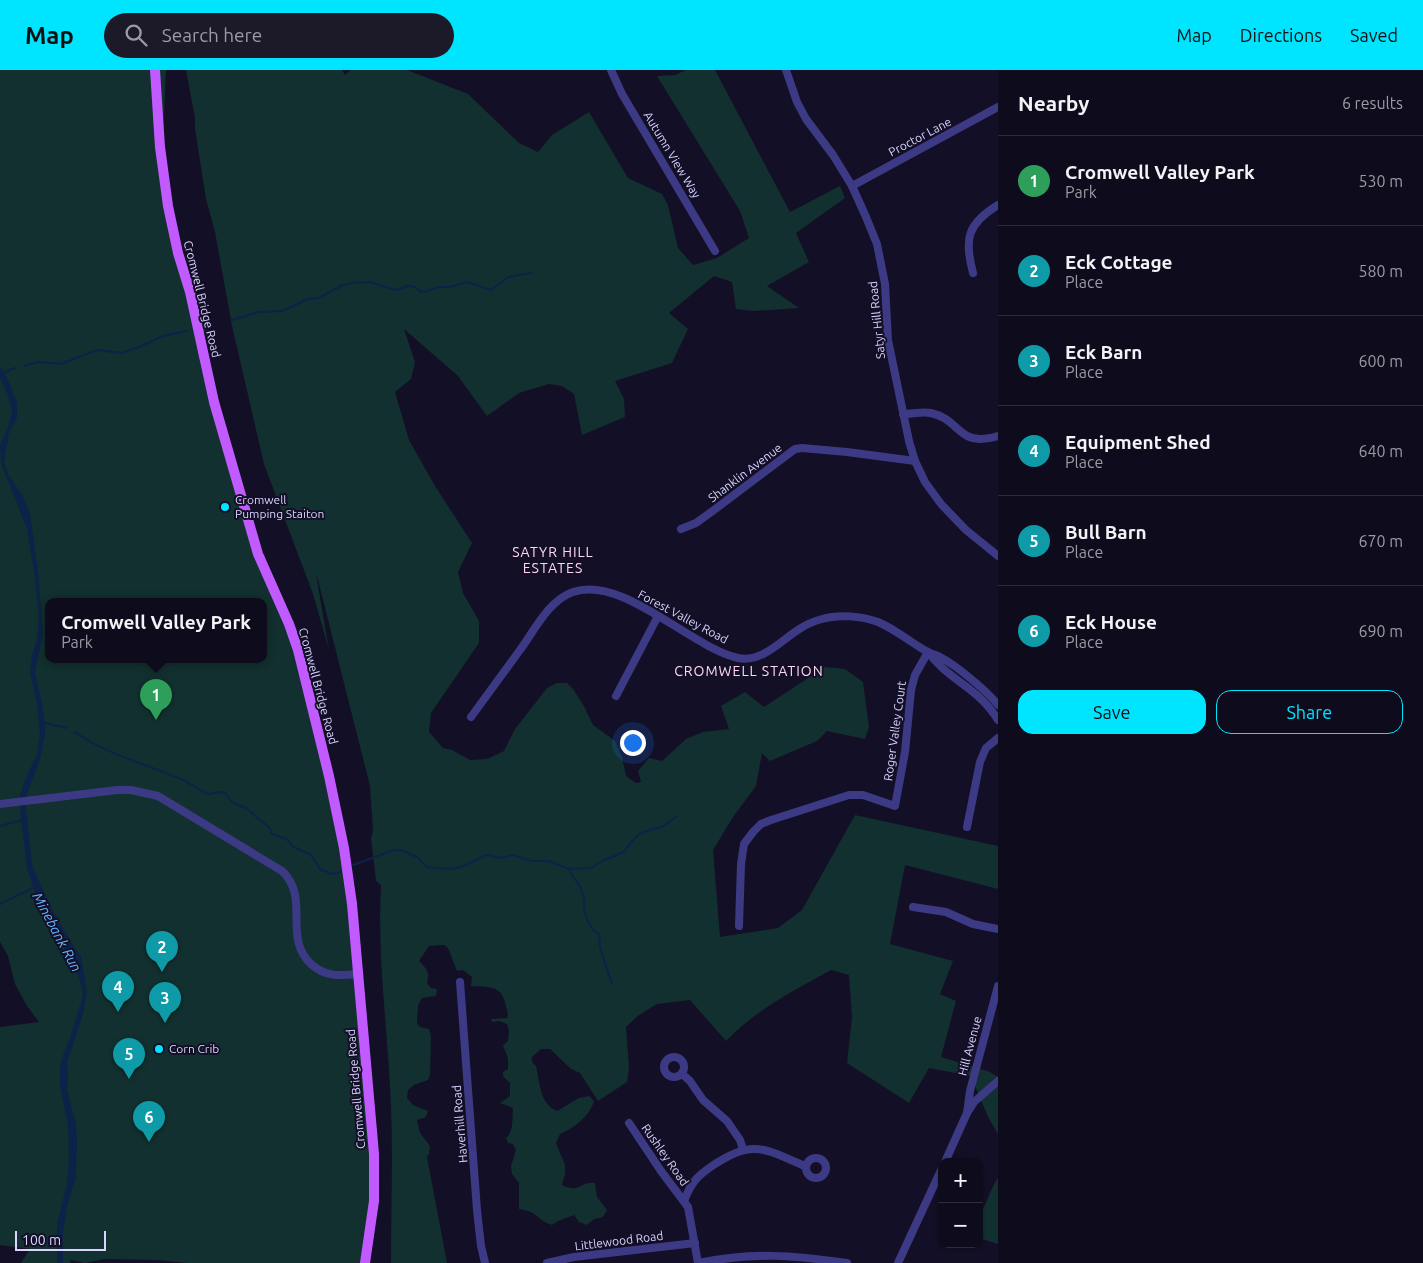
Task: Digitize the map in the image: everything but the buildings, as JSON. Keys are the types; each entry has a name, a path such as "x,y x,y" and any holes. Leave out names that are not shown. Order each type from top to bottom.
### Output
{"main road":[{"name":"Cromwell Bridge Road","path":"155,70 160,147 172,230 190,292 214,402 236,481 258,554 289,624 298,650 329,776 344,848 352,904 374,1154 374,1201 365,1263"}],"street":[{"name":"Autumn View Way","path":"611,70 622,94 715,251"},
{"name":"Satyr Hill Road","path":"786,70 794,96 801,110 852,186 874,236 884,273 888,340 915,461 925,482 944,508 966,530 998,556"},
{"name":"Proctor Lane","path":"852,186 998,107"},
{"path":"974,273 968,254 969,236 979,219 998,206"},
{"path":"903,414 929,412 937,415 971,439 985,440 998,436"},
{"name":"Shanklin Avenue","path":"681,529 696,523 795,449 847,452 915,461"},
{"name":"Forest Valley Road","path":"471,717 549,610 566,595 592,589 623,598 709,645 739,658 750,658 767,652 801,628 825,618 857,617 877,622 928,652 941,657 975,682 998,705"},
{"path":"616,696 658,616"},
{"name":"Forest Valley Road","path":"928,652 937,664 982,698 998,720"},
{"name":"Roger Valley Court","path":"739,926 740,864 742,853 748,839 761,824 849,795 863,795 895,806 905,752 911,690 915,675 928,652"},
{"path":"967,827 982,755 990,743 998,738"},
{"path":"0,804 131,790 145,792 168,802 288,876 296,893 299,947 308,962 332,976 358,974"},
{"path":"913,907 946,912 973,924 998,930"},
{"name":"Haverhill Road","path":"460,982 477,1210 485,1263"},
{"name":"Hill Avenue","path":"967,1113 970,1091 998,986"},
{"path":"682,1074 702,1100 727,1121 740,1140 743,1149 752,1148 770,1152 806,1166"},
{"path":"947,1158 974,1102 998,1081"},
{"name":"Rushley Road","path":"628,1123 688,1207 698,1263"},
{"name":"Rushley Road","path":"684,1201 694,1180 728,1156 743,1149"},
{"path":"898,1263 938,1177"},
{"name":"Littlewood Road","path":"547,1263 574,1257 695,1243"},
{"path":"698,1263 730,1257 847,1263"}],"green space":[{"path":"0,70 166,70 163,137 172,225 196,289 209,331 195,333 215,423 293,643 326,777 342,861 371,1155 371,1190 361,1263 187,1263 159,1260 104,1259 85,1263 71,1260 70,1263 21,1263 30,1249 0,1245 0,1027 39,1022 27,1006 15,984 8,956 0,942"},
{"path":"186,70 342,70 345,75 351,70 407,70 468,94 519,143 538,152 552,135 589,112 628,178 662,194 668,205 678,248 693,265 717,258 749,238 740,211 657,76 675,75 686,70 715,70 790,212 840,186 845,198 796,233 809,262 767,286 799,308 753,311 736,309 732,282 714,276 669,313 688,329 672,363 615,381 624,399 625,417 582,435 574,394 562,386 549,384 519,393 487,416 458,376 404,329 415,362 411,379 395,392 409,440 435,486 472,543 458,572 463,593 479,621 479,643 431,713 429,732 443,748 452,750 470,760 487,759 504,751 515,729 547,688 557,683 567,683 584,706 593,725 615,741 622,757 626,776 636,783 641,782 638,771 649,758 662,761 686,739 703,732 729,729 721,706 745,692 764,707 825,667 845,669 863,682 869,727 865,739 827,731 817,741 770,761 762,753 756,786 733,817 713,850 720,937 778,928 802,910 855,815 998,846 998,889 905,865 890,944 953,961 940,994 956,1001 941,1057 990,1072 998,1077 998,1134 988,1117 971,1076 929,1068 909,1103 847,1063 852,1017 849,975 831,970 763,1010 726,1041 690,1000 657,1004 639,1015 626,1027 629,1068 627,1082 598,1101 580,1073 571,1069 550,1049 541,1049 532,1057 544,1097 551,1107 557,1111 579,1098 589,1096 594,1101 589,1112 576,1125 560,1134 556,1143 565,1165 562,1185 576,1188 595,1183 597,1197 607,1210 603,1217 594,1219 587,1225 579,1222 574,1215 552,1225 544,1222 531,1212 519,1209 519,1183 512,1174 511,1166 516,1150 513,1144 508,1143 506,1138 511,1128 513,1108 500,1103 510,1096 510,1083 503,1076 503,1072 508,1069 508,1059 503,1045 508,1041 509,1030 507,1024 499,1021 492,1022 491,1019 507,1018 504,999 498,990 493,988 471,986 472,977 463,970 457,971 448,948 444,945 429,946 419,961 427,971 427,983 431,988 437,989 436,996 422,998 418,1006 417,1023 420,1027 429,1029 431,1037 430,1075 428,1080 414,1085 408,1090 407,1098 413,1105 428,1111 426,1117 417,1120 420,1133 430,1146 427,1157 447,1263 391,1263 392,1165 390,1078 380,940 381,885 376,881 371,838 373,831 370,786 318,580 316,574 329,650 313,594 264,464 232,326 215,232 206,199 195,118"},
{"path":"998,1178 998,1244 983,1239 983,1209"}],"water":[{"name":"Minebank Run","path":"0,367 8,380 17,403 17,418 9,432 4,463 8,474 23,496 30,514 38,570 43,633 35,672 42,704 45,735 40,759 25,800 32,864 52,909 81,956 87,992 83,1014 67,1063 67,1090 76,1124 77,1143 76,1177 68,1202 63,1232 63,1263 57,1263 57,1224 67,1184 69,1157 68,1125 60,1085 60,1067 82,1001 83,990 75,967 37,899 27,868 19,800 24,782 37,754 40,735 37,705 30,672 39,619 35,577 27,529 1,463 0,445 9,424 12,410 0,378"}],"waterway":[{"path":"232,320 259,312 282,311 308,299 319,298 341,286 352,283 370,282 396,290 408,286 415,287 421,292 467,282 491,290 508,277 531,273"},
{"path":"24,366 38,362 61,364 97,350 122,353 163,336 187,331"},
{"path":"3,373 15,368"},
{"path":"45,723 67,728"},
{"path":"75,732 100,747 164,772 208,794 221,792 226,794 233,803 246,808 270,828 271,833 288,840 292,846 311,855 320,869 332,874 341,872"},
{"path":"353,865 394,850 401,850 417,857 427,867 433,868 451,869 461,867 486,855 501,858 513,855 532,861 549,861 569,869 591,868 604,860 622,853 638,835 664,826 677,816"},
{"path":"0,826 22,820"},
{"path":"569,869 582,891 588,922 599,934 600,948 612,984"},
{"path":"0,904 33,888"}],"place":[{"name":"Cromwell Pumping Staiton","path":"225,507"},
{"name":"Cromwell Valley Park","path":"156,720"},
{"name":"Eck Cottage","path":"162,972"},
{"name":"Equipment Shed","path":"118,1012"},
{"name":"Eck Barn","path":"165,1023"},
{"name":"Corn Crib","path":"159,1049"},
{"name":"Bull Barn","path":"129,1079"},
{"name":"Eck House","path":"149,1142"}],"district":[{"name":"SATYR HILL ESTATES","path":"553,560"},
{"name":"CROMWELL STATION","path":"749,671"}]}
